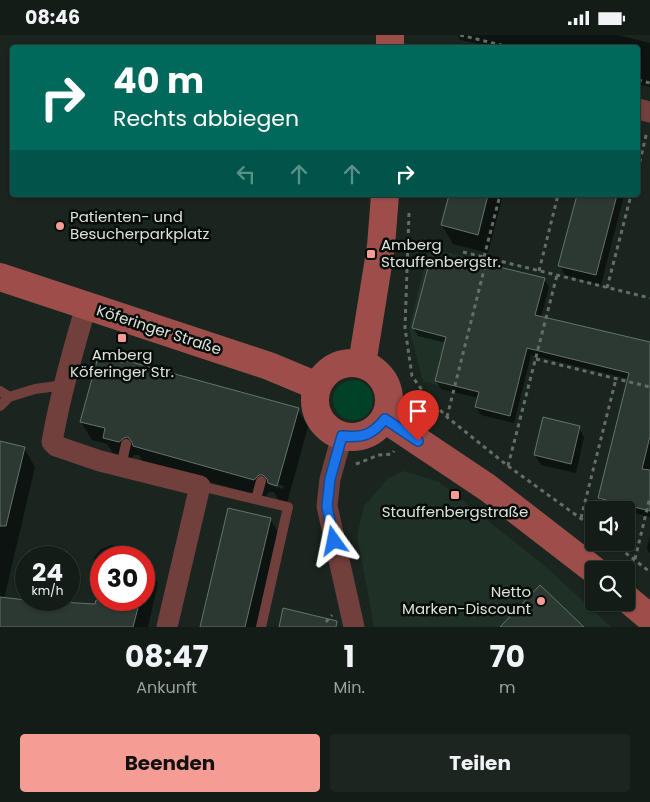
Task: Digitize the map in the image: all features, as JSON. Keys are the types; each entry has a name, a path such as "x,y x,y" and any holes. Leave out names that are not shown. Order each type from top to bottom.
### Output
{"street":[{"path":"640,111 649,120"},
{"path":"362,364 381,246 385,197"},
{"name":"Köferinger Straße","path":"0,277 269,366 317,386"},
{"path":"86,306 64,385 52,442 56,446 91,458 200,485 167,627"},
{"path":"395,425 377,428 366,435 354,437 342,436 331,431 322,422 317,411 315,399 317,386 331,369 340,364 351,362 373,368 387,385 390,397 389,408 395,425 488,488 585,563"},
{"path":"342,436 330,479 327,506 354,627"},
{"path":"635,606 650,618"}],"lane":[{"path":"0,406 4,394 64,385"},
{"path":"120,466 126,444"},
{"path":"256,499 260,481"},
{"path":"200,485 288,507 261,627"}],"path":[{"path":"460,35 501,45"},
{"path":"640,160 649,120"},
{"path":"447,417 500,197"},
{"path":"539,271 558,197"},
{"path":"608,288 631,197"},
{"path":"409,213 405,328 412,376 427,397 447,417 508,466 585,522"},
{"path":"464,252 650,299"},
{"path":"508,466 557,275"},
{"path":"536,359 650,387"},
{"path":"580,518 616,379"},
{"path":"355,464 379,455 392,454 395,425 427,397"},
{"path":"635,559 650,497"},
{"path":"624,551 650,572"}],"shaded area":[{"path":"429,248 484,261 452,390 423,381 409,328"},
{"path":"404,471 439,482 544,565 585,603 585,611 594,611 611,627 374,627 357,535 364,506 388,478"}],"green space":[{"path":"349,380 357,380 364,383 370,389 373,400 370,411 364,417 357,420 349,420 342,417 336,411 333,404 333,396 336,389 342,383"}],"building":[{"path":"448,197 488,197 478,235 441,225"},
{"path":"576,197 616,197 596,275 558,266"},
{"path":"466,259 545,278 535,315 650,342 650,436 642,469 650,470 650,511 635,507 635,501 610,501 598,498 629,373 527,348 510,416 475,407 479,392 435,381 446,337 412,328 430,260 464,269"},
{"path":"98,357 123,363 124,360 299,408 277,486 268,483 263,475 259,475 254,480 133,446 128,437 119,442 103,438 105,428 80,422"},
{"path":"543,417 580,426 571,464 534,455"},
{"path":"0,441 25,447 6,526 0,526"},
{"path":"228,508 271,518 245,627 200,627"},
{"name":"Netto Marken-Discount","path":"540,585 584,627 500,627"},
{"path":"0,597 15,599 15,611 80,611 80,603 90,604 90,611 137,611 133,627 0,627"},
{"path":"283,608 337,621 336,627 279,627"}],"place":[{"name":"Patienten- und Besucherparkplatz","path":"60,226"},
{"name":"Amberg Stauffenbergstr.","path":"371,254"},
{"name":"Amberg Köferinger Str.","path":"122,338"},
{"name":"Stauffenbergstraße","path":"455,495"},
{"name":"Netto Marken-Discount","path":"541,601"}],"route":[{"path":"334,541 327,506 330,479 342,436 366,435 377,428 385,419 418,441"}]}
